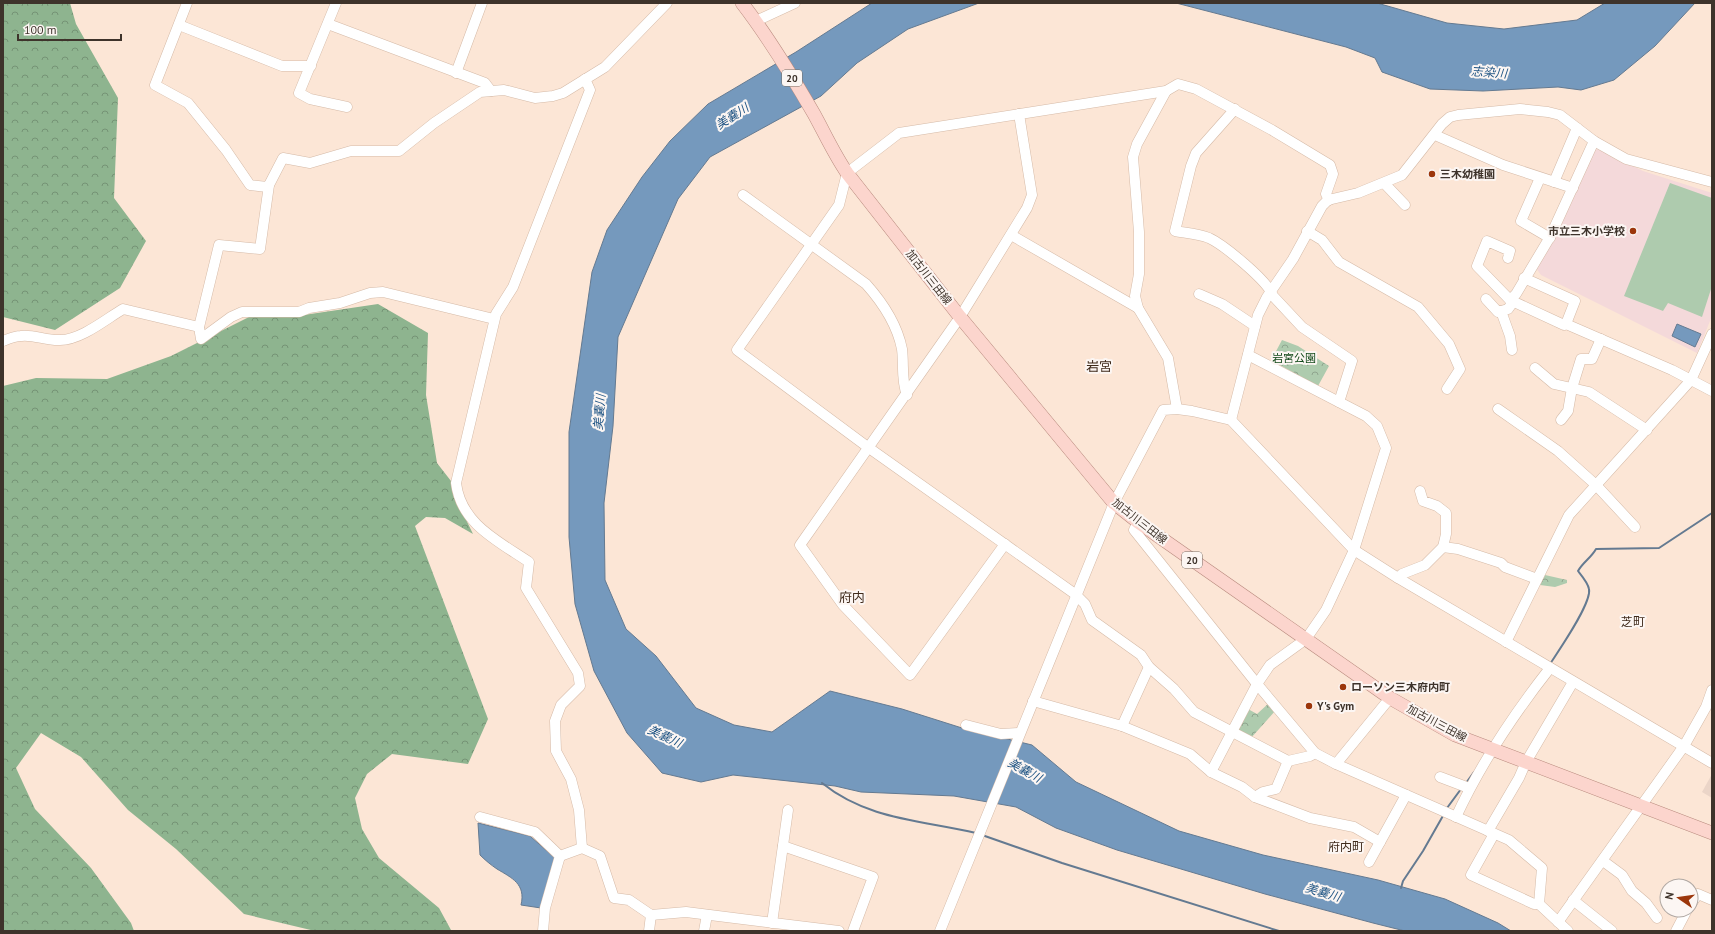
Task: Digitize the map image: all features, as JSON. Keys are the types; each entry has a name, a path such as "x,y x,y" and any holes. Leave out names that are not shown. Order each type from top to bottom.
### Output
{"main road":[{"name":"加古川三田線","path":"742,3 771,43 813,113 839,162 847,173 960,317 1114,503 1138,522 1390,698 1455,735 1712,833"}],"street":[{"path":"187,3 155,84 188,103 226,150 250,185 267,187 269,185"},
{"path":"336,3 299,93 310,99 347,107"},
{"path":"456,73 482,3"},
{"path":"494,319 384,292 370,293 340,303 309,308 299,312 242,312 230,317 201,339 199,327 219,245 260,249 269,185 283,158 310,163 352,151 399,151 434,123 480,92 504,90 536,98 563,93 605,67 667,3"},
{"path":"756,21 794,3"},
{"path":"328,24 485,83 491,91"},
{"path":"179,25 282,66 311,66"},
{"path":"582,848 579,810 571,779 556,751 555,721 561,705 580,686 578,673 526,588 529,562 490,536 470,519 457,491 456,483 494,319 513,288 590,90 585,79"},
{"path":"1315,753 1310,756 1288,761 1194,712 1174,689 1149,666 1141,655 1092,620 1085,604 1075,594 869,448 737,350 839,205 847,173 899,133 1166,91 1178,84 1196,89 1235,109 1330,165 1332,174 1326,194 1329,200"},
{"path":"1166,91 1137,144 1133,157 1139,232 1139,274 1135,296 1138,308 1168,358 1177,409"},
{"path":"1235,109 1196,153 1191,166 1175,231 1209,238 1229,250 1271,290 1273,296 1302,327 1352,361 1339,402"},
{"path":"1231,420 1258,315 1271,290 1293,259 1322,206 1329,200 1358,193 1402,174 1450,117 1520,109 1560,115 1594,141 1626,160 1712,182"},
{"path":"1005,544 910,675 843,605 800,545 907,395 960,317 1027,208 1032,195 1019,114"},
{"path":"1554,182 1577,128"},
{"path":"1435,135 1503,166 1573,188"},
{"path":"1486,299 1498,312 1508,309 1524,278 1550,238 1594,141"},
{"path":"1540,178 1521,221 1550,238"},
{"path":"1384,183 1405,205"},
{"path":"743,195 812,243 866,284 875,294 894,323 902,349 904,387 907,395"},
{"path":"1307,231 1322,240 1339,262 1418,307 1449,344 1460,369 1447,389"},
{"path":"1011,235 1138,308"},
{"path":"1508,258 1510,251 1487,241 1477,266 1511,301 1672,370 1712,391"},
{"path":"1524,278 1575,301 1566,324"},
{"path":"1199,294 1222,304 1255,326"},
{"path":"3,341 22,335 48,340 71,338 90,329 123,308 199,327"},
{"path":"1501,311 1510,336 1512,350"},
{"path":"1506,642 1569,515 1691,380 1712,334"},
{"path":"1561,420 1568,411 1572,388 1581,359 1592,359 1601,340"},
{"path":"1211,772 1257,684 1270,665 1306,639 1326,610 1354,550 1386,448 1377,426 1366,416 1248,355"},
{"path":"1535,368 1554,384 1590,392 1646,430"},
{"path":"940,931 1075,594 1114,503 1163,410 1177,409 1192,411 1231,420 1354,550 1398,578 1712,763"},
{"path":"1498,409 1558,451 1596,485 1635,527"},
{"path":"1398,578 1402,574 1425,565 1443,547 1446,534 1446,513 1437,506 1423,501 1420,491"},
{"path":"1138,522 1134,530 1257,684 1315,753 1336,764 1509,840 1542,868 1539,904"},
{"path":"1443,547 1501,563 1505,567 1537,579"},
{"path":"1122,726 1149,666"},
{"path":"1447,813 1469,788 1492,749 1548,667"},
{"path":"1568,931 1539,904 1534,904 1471,875 1526,762 1573,682"},
{"path":"1558,922 1684,746 1706,707 1712,690"},
{"path":"1336,764 1390,698"},
{"path":"1033,701 1122,726 1190,754 1211,772 1242,787 1255,797 1310,818 1354,827 1380,842"},
{"path":"966,725 1001,734 1019,733"},
{"path":"1255,797 1263,792 1276,789 1288,761"},
{"path":"1440,777 1469,788"},
{"path":"1369,862 1406,795"},
{"path":"772,923 788,810"},
{"path":"480,817 535,832 560,856"},
{"path":"783,846 873,878 853,931"},
{"path":"560,856 582,848 600,856 614,898 630,900 651,915 686,912 772,923 798,929 839,931"},
{"path":"543,931 545,908 560,856"},
{"path":"1603,861 1622,875 1632,891 1646,904 1657,918"},
{"path":"1699,894 1712,900"},
{"path":"1573,900 1612,931"},
{"path":"649,931 651,915"},
{"path":"704,931 707,915"},
{"path":"1676,931 1683,918"}],"shaded area":[{"name":"市立三木小学校","path":"1599,149 1643,171 1712,193 1712,316 1697,353 1541,275 1536,268 1593,150"},
{"path":"1712,774 1712,798 1702,792"}],"green space":[{"path":"3,3 70,3 76,24 118,98 114,198 146,241 120,288 55,330 3,317"},
{"path":"1670,183 1712,198 1712,286 1702,317 1668,303 1663,311 1624,296"},
{"path":"378,304 428,333 426,395 437,463 451,481 457,501 473,534 445,518 426,517 415,526 488,719 468,764 392,754 367,774 355,798 362,829 379,858 439,908 451,930 315,931 244,914 176,849 128,810 81,757 41,733 16,768 35,809 91,868 131,923 134,931 3,931 3,386 36,378 107,379 171,356 251,316 297,316"},
{"name":"岩宮公園","path":"1282,340 1298,346 1329,366 1318,386 1276,363 1278,357 1274,355"},
{"path":"1545,575 1567,580 1567,583 1555,587 1540,585"},
{"path":"1269,703 1275,711 1251,738 1237,729 1248,709 1257,714"}],"water":[{"name":"美嚢川","path":"872,3 979,3 908,29 857,63 821,96 710,157 678,199 618,337 613,426 604,503 605,580 626,629 656,656 696,708 734,725 772,732 830,691 902,709 962,728 1032,745 1076,782 1179,831 1263,855 1378,880 1445,899 1498,923 1511,931 1405,931 1373,923 1265,894 1117,850 1056,828 1016,807 954,796 861,792 835,786 733,775 701,782 662,773 627,733 594,671 575,604 569,537 569,432 592,272 607,230 642,177 670,141 708,104 796,52"},
{"name":"志染川","path":"1176,3 1377,3 1447,23 1504,29 1577,20 1605,3 1695,3 1655,46 1614,80 1581,90 1558,87 1483,91 1430,89 1382,72 1375,58 1346,47"},
{"path":"1677,324 1701,334 1695,347 1672,336"},
{"path":"478,823 530,836 555,858 541,908 521,905 522,898 520,887 516,882 480,855"}],"waterway":[{"path":"1550,664 1574,626 1589,596 1589,589 1586,582 1578,571 1596,549 1659,548 1712,513"},
{"path":"1466,783 1474,772"},
{"path":"822,783 858,805 876,812 976,833"},
{"path":"1447,808 1461,789"},
{"path":"1401,888 1403,881 1423,851 1444,814"},
{"path":"982,835 1062,863 1279,931"}],"place":[{"name":"三木幼稚園","path":"1432,174"},
{"name":"市立三木小学校","path":"1633,231"},
{"name":"ローソン三木府内町","path":"1343,687"},
{"name":"Y's Gym","path":"1309,706"}],"district":[{"name":"岩宮","path":"1099,366"},
{"name":"府内","path":"852,597"},
{"name":"芝町","path":"1633,621"},
{"name":"府内町","path":"1346,846"}]}
